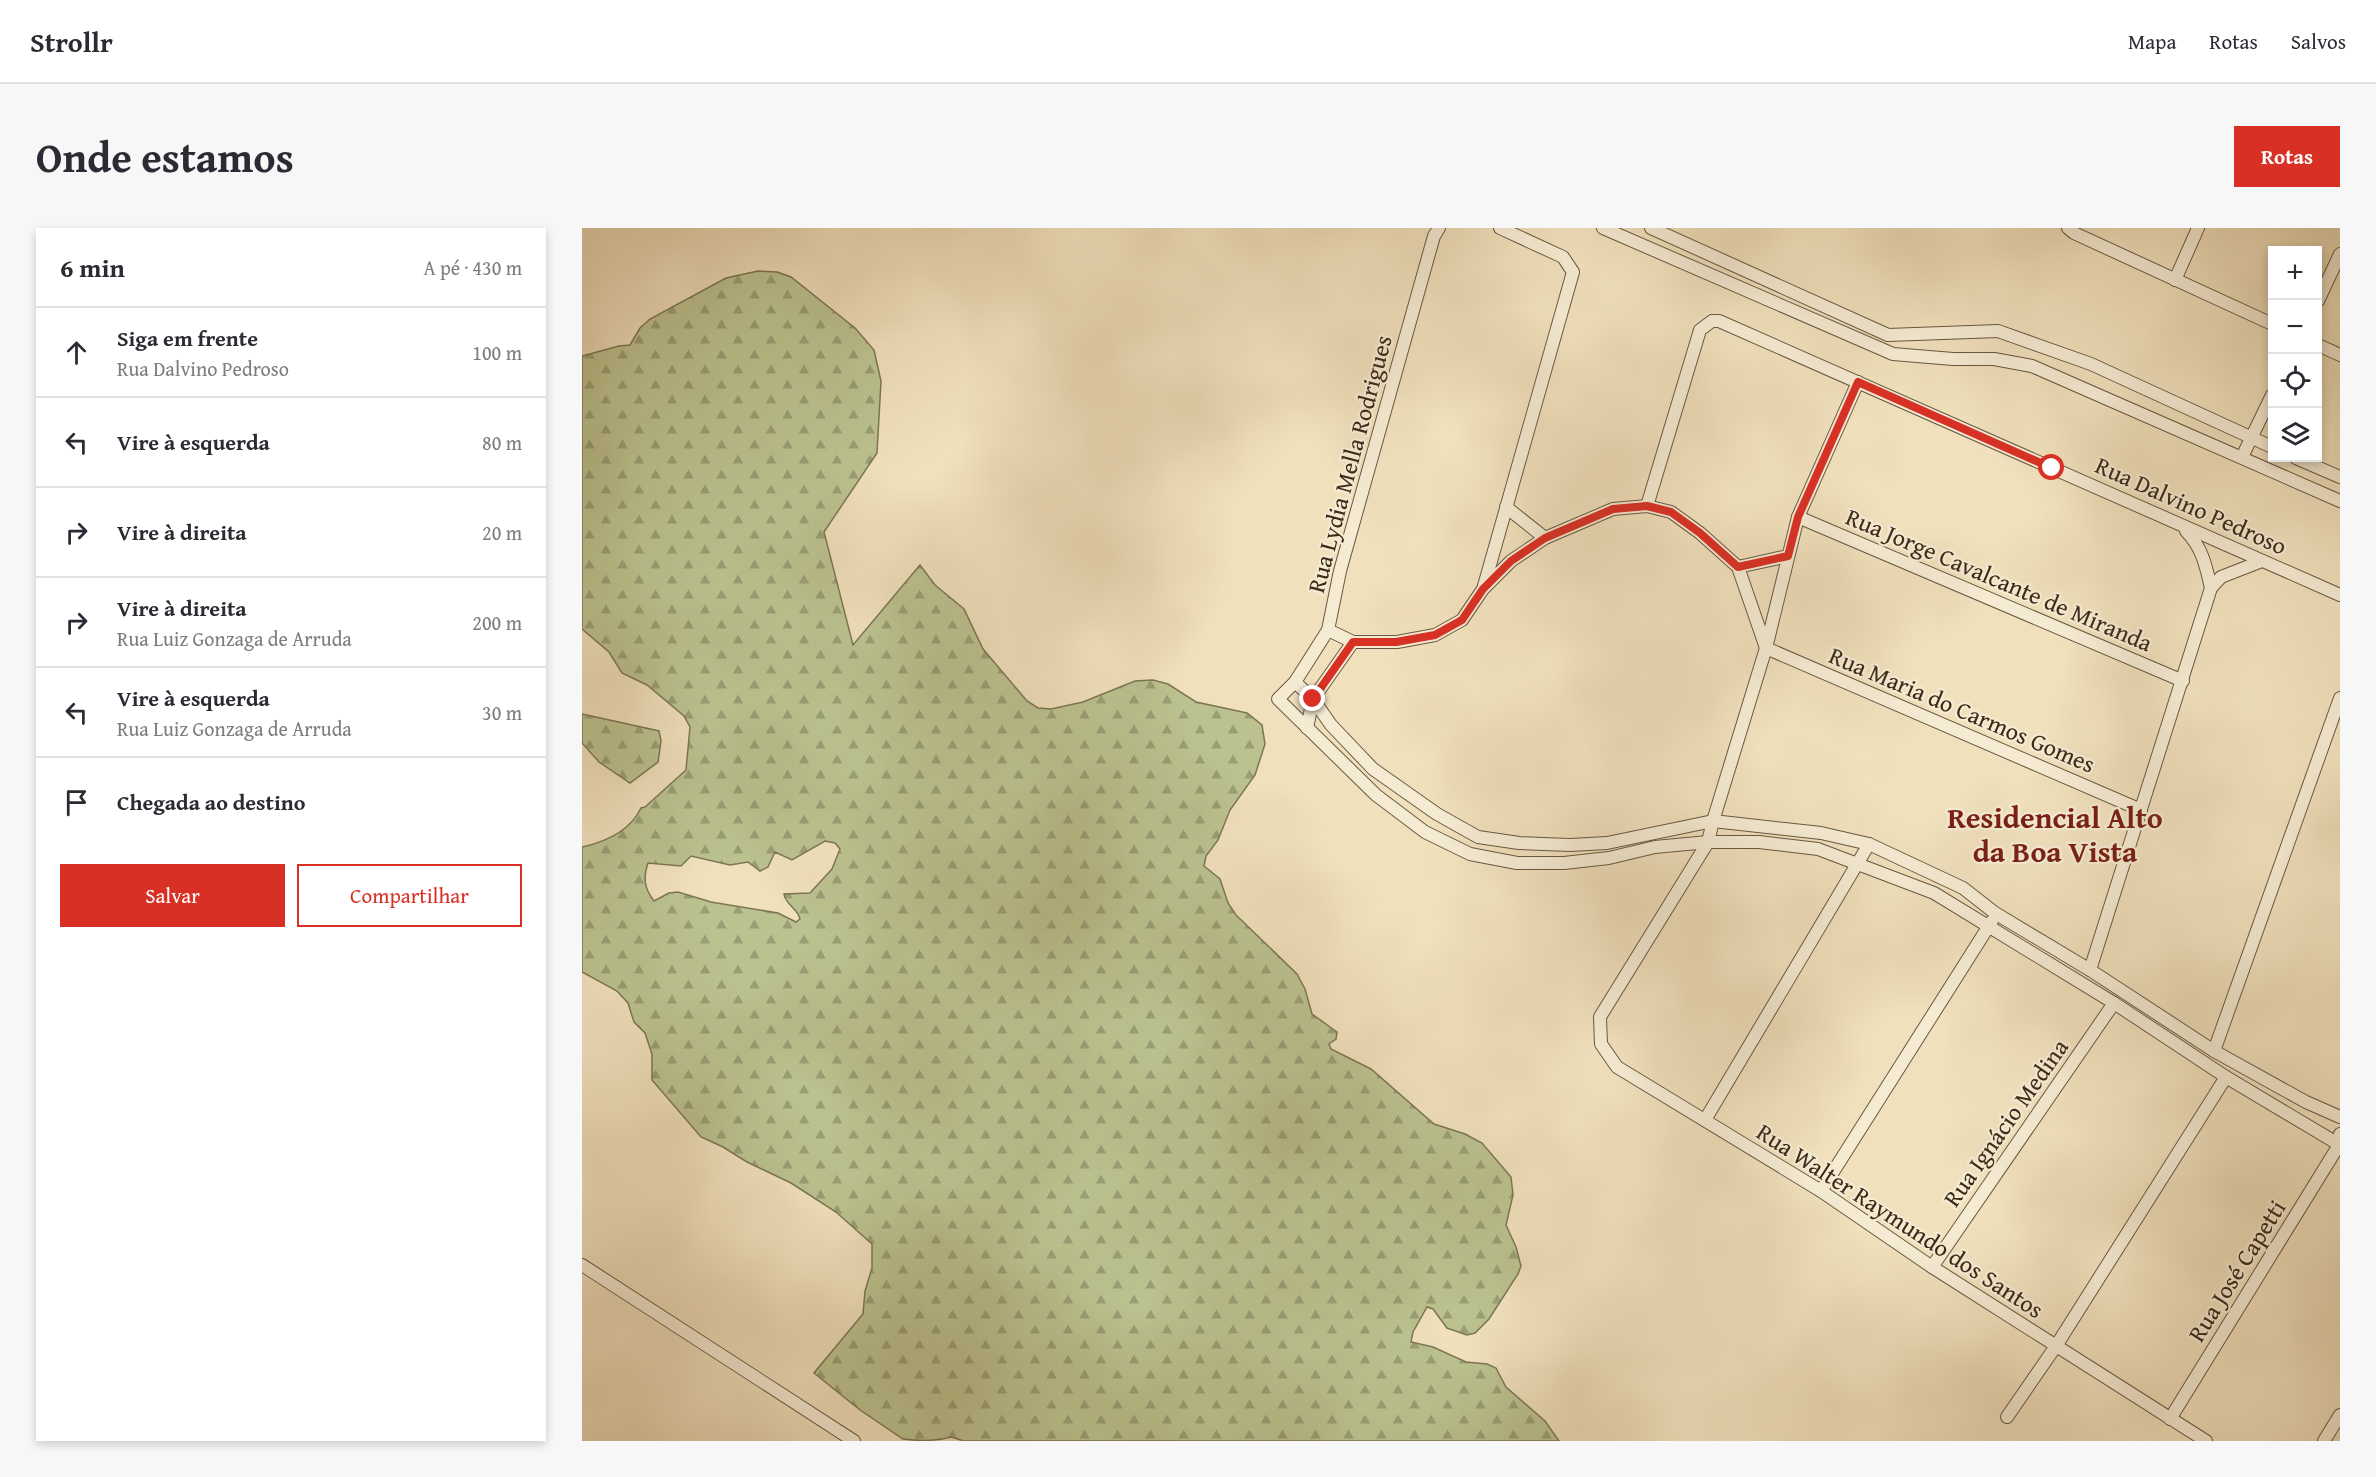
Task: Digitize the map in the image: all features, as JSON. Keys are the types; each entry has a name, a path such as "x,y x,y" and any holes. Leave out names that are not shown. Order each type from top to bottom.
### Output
{"street":[{"name":"Rua Lydia Mella Rodrigues","path":"1307,728 1278,699 1295,682 1328,630 1340,570 1438,228"},
{"path":"1483,589 1573,272 1563,257 1500,228"},
{"path":"1603,228 1893,354 1953,359 1994,359 2032,366 2340,501"},
{"path":"1651,228 1888,335 1998,331 2091,364 2268,445"},
{"path":"2068,228 2074,233 2268,322"},
{"path":"2175,280 2198,228"},
{"path":"2318,300 2340,254"},
{"name":"Rua Dalvino Pedroso","path":"1647,506 1701,330 1706,324 1719,321 2340,595"},
{"path":"2322,347 2340,355"},
{"path":"1708,842 1766,648 1798,517 1858,382"},
{"path":"2242,457 2268,404"},
{"path":"2304,462 2340,477"},
{"path":"1328,630 1353,642 1396,642 1435,635 1462,620 1483,589 1511,561 1545,538 1613,509 1647,506 1671,512 1700,533 1738,567 1766,648"},
{"path":"1506,507 1545,538"},
{"name":"Rua Jorge Cavalcante de Miranda","path":"1798,517 2183,681"},
{"path":"2181,525 2196,541 2205,563 2211,588"},
{"path":"1738,567 1788,556"},
{"path":"2090,970 2211,588 2221,577 2262,561"},
{"path":"1353,642 1313,699 1307,728 1376,795 1425,832 1470,854 1517,863 1564,863 1609,858 1654,847 1708,842 1759,842 1818,849 1934,893 2114,1003 2226,1077 2340,1141"},
{"name":"Rua Maria do Carmos Gomes","path":"1766,648 2141,810"},
{"path":"1295,682 1313,699 1331,725 1373,769 1437,814 1478,837 1519,843 1570,845 1607,843 1713,820 1821,833 1869,844 1963,888 1995,913 2090,970 2214,1051 2306,1102 2340,1117"},
{"path":"2214,1051 2340,698"},
{"name":"Rua Walter Raymundo dos Santos","path":"1708,842 1600,1017 1601,1044 1617,1067 1821,1191 1932,1268 2206,1441"},
{"path":"1705,1120 1869,844"},
{"path":"1821,1191 1988,928 1995,913"},
{"name":"Rua Ignácio Medina","path":"1932,1268 2114,1003"},
{"path":"2007,1417 2056,1346 2226,1077"},
{"name":"Rua José Capetti","path":"2170,1419 2340,1141"},
{"path":"582,1265 854,1441"},
{"path":"2324,1441 2340,1415"}],"green space":[{"path":"758,271 777,272 791,277 855,328 874,350 881,381 877,453 824,532 853,645 920,565 935,585 964,609 983,649 1027,701 1038,708 1051,709 1083,702 1135,681 1153,680 1168,684 1196,702 1247,713 1262,725 1265,744 1255,775 1230,810 1218,840 1206,856 1204,866 1220,879 1228,903 1236,915 1297,974 1305,989 1312,1014 1337,1032 1336,1039 1329,1044 1331,1049 1371,1069 1434,1124 1465,1134 1482,1143 1511,1177 1513,1195 1506,1225 1516,1247 1521,1266 1518,1274 1489,1319 1475,1333 1467,1335 1447,1328 1433,1309 1427,1307 1413,1332 1411,1342 1433,1347 1466,1362 1487,1364 1496,1368 1506,1387 1545,1421 1559,1441 964,1441 951,1437 909,1440 903,1439 860,1410 814,1373 863,1314 865,1291 872,1268 872,1244 836,1212 791,1183 701,1137 652,1080 652,1054 645,1033 634,1022 628,1003 617,991 582,972 582,847 608,839 624,829 641,808 645,807 686,770 690,727 684,716 647,685 622,673 609,652 582,629 582,356 630,345 640,328 650,319 726,278","holes":["825,841 835,843 840,849 832,869 810,893 784,894 799,915 800,919 796,922 778,913 711,902 678,892 669,893 654,901 645,883 648,863 681,866 691,856 730,865 748,862 760,871 768,867 775,852 792,860"]},
{"path":"582,714 659,731 661,741 658,762 630,783 599,762 582,743"}],"district":[{"name":"Residencial Alto da Boa Vista","path":"2055,835"}],"route":[{"path":"1313,699 1353,642 1396,642 1435,635 1462,620 1483,589 1511,561 1545,538 1613,509 1647,506 1671,512 1700,533 1738,567 1788,556 1798,517 1858,382 2052,468"}]}
